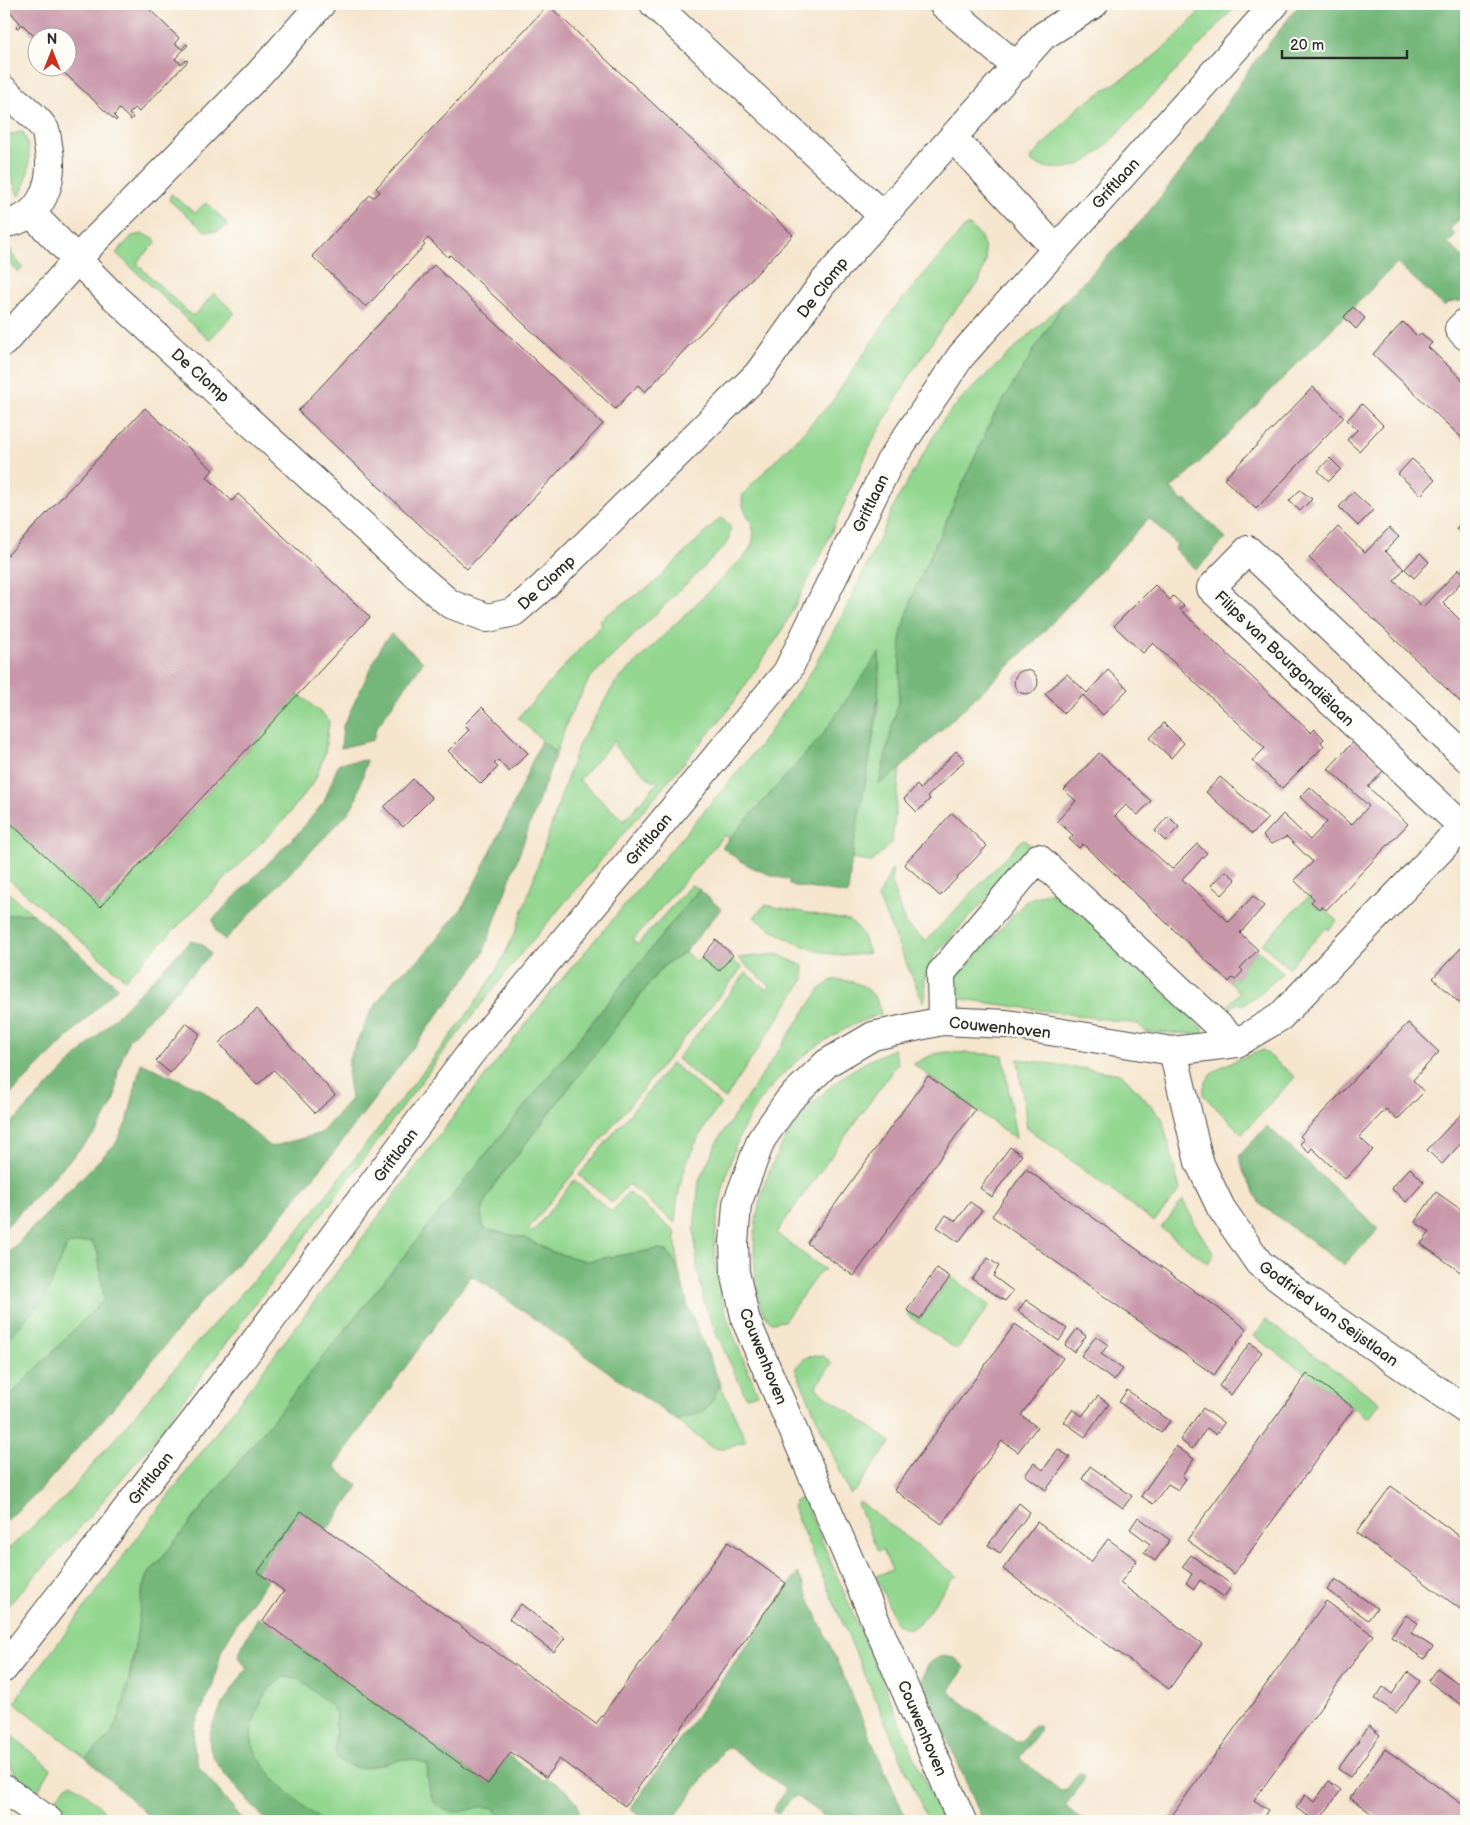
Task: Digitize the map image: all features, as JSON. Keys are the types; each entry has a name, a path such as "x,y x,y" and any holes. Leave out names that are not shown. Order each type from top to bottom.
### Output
{"street":[{"path":"4,342 78,259 258,75 321,4"},
{"path":"654,4 882,215"},
{"path":"943,4 1017,67"},
{"name":"De Clomp","path":"32,214 111,294 422,580 450,604 488,618 514,612 544,586 758,374 822,284 882,215 954,139 1044,36 1094,4"},
{"name":"Griftlaan","path":"4,1668 226,1380 470,1054 787,672 889,463 961,356 1275,4"},
{"path":"4,90 45,128 50,154 49,186 32,214 17,222 4,223"},
{"path":"954,139 1056,250"},
{"path":"1466,322 1460,329 1466,336"},
{"name":"Filips van Bourgondiëlaan","path":"1173,1051 1237,1044 1280,1017 1465,825 1212,588 1248,550 1466,757"},
{"path":"942,1020 941,973 1038,858 1237,1044"},
{"name":"Couwenhoven","path":"962,1821 746,1321 735,1272 734,1243 737,1204 761,1140 789,1100 827,1063 873,1036 942,1020 1007,1024 1173,1051"},
{"name":"Godfried van Seijstlaan","path":"1173,1051 1199,1162 1221,1208 1258,1264 1312,1304 1466,1410"},
{"path":"4,1788 48,1821"}],"green space":[{"path":"1207,4 1238,4 1105,147 1090,159 1077,166 1054,168 1032,162 1031,158 1079,107 1145,64 1173,40"},
{"path":"1300,4 1466,4 1466,212 1450,229 1456,236 1448,243 1466,260 1466,300 1447,303 1444,306 1397,263 1190,472 1171,488 1183,502 1186,500 1226,538 1196,570 1174,549 1177,545 1149,518 1032,644 900,769 879,784 899,698 901,635 914,592 993,417 1064,302 1143,219 1191,158 1252,65"},
{"path":"23,132 26,140 29,165 26,181 19,197 4,163 4,137"},
{"path":"171,194 195,213 204,204 208,204 226,222 227,226 219,231 205,231 169,200"},
{"path":"966,226 971,226 981,237 986,260 979,282 949,317 914,369 874,438 819,559 780,634 727,712 520,955 433,1066 143,1454 76,1532 4,1610 4,1553 65,1497 199,1340 295,1235 461,1023 494,975 517,928 578,746 615,683 746,555 754,535 742,501 743,494 831,403 894,309","holes":["614,741 617,742 614,746 653,782 656,780 658,782 624,821 579,780"]},
{"path":"142,234 154,238 156,243 138,261 138,265 191,315 195,315 214,293 235,313 209,340 116,253 132,236"},
{"path":"4,247 10,247 12,254 23,268 19,272 4,258"},
{"path":"1064,302 993,417 914,592 901,635 899,698 879,783 900,769 892,843 871,862 851,859 878,712 879,654 821,737 730,839 724,835 633,940 637,945 691,885 699,889 148,1575 124,1703 111,1735 86,1758 15,1703 19,1695 454,1116 551,992 761,744 811,672 851,599 898,498 943,420 963,397"},
{"path":"720,518 725,520 730,527 730,535 724,547 590,678 569,717 556,753 518,718 602,624 599,620 653,584"},
{"path":"391,634 423,662 376,728 373,740 341,748 343,726 383,643"},
{"path":"879,653 876,713 851,864 848,894 789,885 789,880 754,868 730,854 722,847 821,737"},
{"path":"299,694 329,720 325,753 315,780 284,820 125,979 4,875 4,818 101,909"},
{"path":"541,741 556,753 483,953 472,970 331,1156 266,1234 202,1301 107,1415 42,1488 4,1523 4,1402 104,1299 98,1252 91,1241 67,1245 44,1300 4,1342 4,1257 116,1143 128,1119 141,1063 201,1089 271,1147 321,1133 351,1099 348,1077 349,1059 370,1013 395,978 420,959 463,907 512,808"},
{"path":"367,760 356,800 348,813 225,940 216,932 213,919 300,831 324,802 339,763"},
{"path":"1023,839 1034,848 936,953 926,975 926,991 923,1002 878,898 892,869 892,885 905,924 926,941"},
{"path":"4,889 33,914 13,914 4,917"},
{"path":"699,889 721,909 685,952 662,967 494,1185 482,1212 482,1218 485,1229 525,1238 552,1252 586,1261 659,1249 668,1252 678,1267 688,1306 720,1384 712,1400 699,1413 676,1420 495,1291 474,1277 470,1277 335,1465 336,1469 358,1485 357,1489 327,1530 301,1511 256,1572 267,1580 240,1618 222,1649 212,1687 194,1726 193,1747 199,1767 244,1821 154,1821 86,1758 111,1735 124,1703 133,1662 142,1592 148,1575"},
{"path":"1048,892 1058,894 1204,1030 1202,1034 1146,1032 1138,1024 955,998 952,995 952,983 960,973 1027,900"},
{"path":"1309,896 1313,898 1310,901 1319,909 1321,907 1337,921 1328,930 1326,928 1288,968 1262,944"},
{"path":"765,905 850,921 861,932 869,953 838,955 808,948 794,942 754,917"},
{"path":"13,914 33,914 118,987 4,1101 4,917"},
{"path":"190,941 202,944 211,954 129,1039 118,1070 115,1099 98,1130 4,1229 4,1131"},
{"path":"1258,950 1283,973 1259,994 1242,1005 1239,1003 1230,1007 1228,1005 1240,992 1229,982 1232,978 1236,980 1243,971 1241,968"},
{"path":"685,952 697,962 701,957 719,972 730,959 742,968 528,1229 533,1232 574,1180 612,1212 628,1192 675,1232 678,1267 668,1252 659,1249 586,1261 552,1252 525,1238 485,1229 482,1212 494,1185 662,967"},
{"path":"777,954 803,966 804,979 725,1099 677,1059 746,973 767,990 770,986 738,958"},
{"path":"832,980 849,981 864,986 875,997 881,1014 861,1021 822,1042 787,1070 772,1086 743,1129 732,1156 722,1193 716,1230 716,1268 727,1317 758,1394 746,1397 716,1333 704,1301 697,1266 694,1230 699,1181 718,1140 820,989"},
{"path":"894,1049 898,1063 776,1233 825,1270 820,1271 784,1321 772,1322 764,1314 758,1296 754,1240 759,1205 769,1171 785,1139 806,1111 831,1086 861,1065"},
{"path":"1263,1050 1295,1077 1242,1134 1203,1095 1205,1085 1209,1077 1216,1070"},
{"path":"947,1052 1003,1055 1016,1139 913,1064 934,1054"},
{"path":"1018,1059 1122,1074 1162,1118 1180,1190 1154,1222 1027,1128"},
{"path":"672,1063 721,1104 694,1145 688,1159 679,1189 675,1223 628,1184 612,1203 579,1175"},
{"path":"1267,1126 1379,1229 1344,1265 1260,1204 1244,1173 1239,1156"},
{"path":"1183,1200 1198,1230 1214,1254 1208,1263 1161,1228"},
{"path":"91,1241 98,1252 104,1300 4,1402 4,1342 44,1300 67,1245"},
{"path":"951,1277 990,1305 957,1350 907,1315 909,1312 920,1319"},
{"path":"1266,1320 1380,1403 1369,1419 1254,1336"},
{"path":"816,1355 824,1356 832,1364 816,1386 818,1390 891,1442 855,1491 850,1494 795,1368 805,1358"},
{"path":"720,1384 746,1440 724,1449 712,1448 676,1420 693,1416 704,1410 712,1400"},
{"path":"803,1497 942,1821 928,1821 793,1508 794,1502"},
{"path":"860,1502 957,1576 953,1577 919,1624 913,1627 905,1628 897,1625 876,1576 892,1570 883,1550 878,1551 857,1504"},
{"path":"798,1573 907,1821 831,1821 797,1797 792,1798 778,1814 774,1812 774,1809 785,1788 730,1748 724,1749 672,1821 647,1821 630,1809"},
{"path":"258,1617 488,1784 509,1756 543,1780 546,1777 568,1792 577,1802 579,1815 574,1821 502,1821 495,1808 482,1807 453,1812 444,1810 433,1800 428,1784 427,1765 419,1761 403,1759 360,1768 340,1762 335,1751 336,1715 332,1706 297,1678 284,1677 262,1699 251,1730 253,1744 258,1757 277,1781 321,1821 266,1821 217,1763 211,1749 210,1735 216,1718 228,1696 247,1668 238,1657"},
{"path":"943,1656 955,1658 965,1667 950,1690 951,1694 1016,1742 1021,1742 1034,1725 1039,1726 1039,1731 1020,1757 1021,1760 1060,1790 1067,1789 1079,1773 1084,1774 1084,1779 1066,1805 1067,1808 1084,1821 983,1821 923,1683 924,1673 928,1666 934,1660"},
{"path":"284,1677 297,1678 332,1706 336,1715 335,1728 340,1762 375,1766 407,1759 420,1761 427,1765 428,1779 464,1811 478,1805 495,1808 502,1821 321,1821 277,1781 258,1757 253,1744 251,1730 262,1699"},
{"path":"6,1731 51,1769 35,1796 20,1783 12,1768 9,1759"},
{"path":"72,1783 115,1821 71,1821 51,1806 51,1803 67,1785"}],"building":[{"path":"4,4 144,4 179,38 175,43 178,46 182,49 186,44 188,45 175,59 181,64 186,60 188,61 139,112 135,108 129,114 133,118 131,120 119,109 114,116 117,119 116,121 70,78 78,78 78,28 28,28 28,30 22,24 18,28 16,27 20,23"},
{"path":"548,5 793,235 645,392 638,385 615,409 450,255 448,257 428,238 423,243 425,245 366,307 312,256 370,195 374,197 380,192 376,188"},
{"path":"434,265 603,424 467,569 298,411"},
{"path":"1353,307 1365,318 1356,329 1344,317"},
{"path":"1403,322 1418,337 1421,333 1432,343 1428,347 1466,383 1466,442 1373,354"},
{"path":"1313,387 1344,417 1256,509 1224,479"},
{"path":"1362,404 1383,425 1359,451 1347,440 1357,430 1347,420"},
{"path":"145,408 213,470 207,477 232,501 238,494 370,617 100,907 4,817 4,559"},
{"path":"1330,458 1341,469 1329,481 1318,471"},
{"path":"1412,459 1435,480 1421,495 1398,474"},
{"path":"1300,490 1312,499 1300,511 1289,501"},
{"path":"1353,492 1373,510 1358,526 1339,507"},
{"path":"1466,518 1466,539 1456,529"},
{"path":"1338,527 1365,553 1389,528 1399,537 1385,551 1404,569 1394,581 1423,607 1459,569 1466,576 1443,603 1462,622 1466,618 1466,639 1462,644 1466,648 1466,707 1309,558"},
{"path":"1420,553 1429,562 1414,578 1405,569"},
{"path":"1155,585 1170,600 1173,596 1184,606 1180,609 1311,733 1315,729 1324,739 1321,742 1324,746 1282,788 1252,761 1265,748 1153,643 1143,653 1114,626"},
{"path":"1026,670 1034,674 1038,682 1034,690 1026,694 1018,690 1014,682 1018,674"},
{"path":"1108,670 1128,689 1103,715 1083,695 1064,713 1045,694 1067,674 1087,693"},
{"path":"482,707 528,753 509,772 498,760 494,764 498,767 481,784 448,751 469,730 464,725"},
{"path":"1164,723 1184,743 1171,758 1150,738"},
{"path":"1355,740 1385,769 1368,787 1408,824 1326,910 1321,906 1319,909 1311,902 1314,899 1294,880 1313,862 1287,837 1271,844 1263,836 1283,814 1310,840 1327,822 1300,797 1310,787 1351,825 1369,806 1328,769"},
{"path":"956,751 965,760 928,796 930,799 917,812 904,799 917,785 920,789"},
{"path":"1099,753 1151,801 1138,815 1126,805 1115,816 1154,853 1172,869 1197,844 1207,853 1182,879 1229,922 1253,896 1264,906 1240,933 1258,950 1240,968 1243,971 1235,980 1232,978 1229,982 1083,844 1079,848 1069,839 1073,835 1057,821 1076,801 1064,790"},
{"path":"1220,777 1268,818 1252,834 1206,792"},
{"path":"413,779 432,798 403,827 384,807"},
{"path":"952,813 987,846 940,896 904,864"},
{"path":"1168,816 1179,827 1165,841 1155,831"},
{"path":"1226,871 1236,880 1222,895 1211,885"},
{"path":"716,940 733,955 719,971 702,957"},
{"path":"1461,948 1466,953 1466,1009 1433,978"},
{"path":"257,1009 335,1095 315,1113 274,1070 257,1085 219,1043"},
{"path":"186,1023 200,1034 170,1073 156,1061"},
{"path":"1408,1023 1439,1052 1413,1080 1424,1092 1397,1120 1386,1109 1359,1137 1373,1150 1345,1179 1312,1148 1309,1152 1300,1144 1304,1140 1300,1136"},
{"path":"928,1076 975,1110 854,1276 807,1243"},
{"path":"1464,1111 1466,1114 1466,1138 1442,1164 1427,1150"},
{"path":"1010,1147 1022,1155 992,1197 980,1188"},
{"path":"1410,1168 1424,1182 1406,1202 1391,1188"},
{"path":"1026,1169 1247,1329 1214,1375 992,1216"},
{"path":"1436,1192 1460,1209 1466,1200 1466,1276 1421,1244 1430,1232 1415,1222"},
{"path":"970,1202 982,1210 959,1242 937,1227 946,1215 956,1221"},
{"path":"988,1258 999,1266 993,1276 1013,1291 1005,1301 972,1279"},
{"path":"937,1268 950,1277 920,1319 907,1310"},
{"path":"1026,1300 1067,1329 1059,1341 1018,1311"},
{"path":"1015,1324 1063,1358 1021,1415 1037,1427 1018,1452 1002,1441 942,1524 894,1490"},
{"path":"1077,1329 1086,1336 1074,1352 1065,1345"},
{"path":"1096,1336 1108,1345 1101,1354 1123,1369 1114,1381 1081,1356"},
{"path":"1250,1343 1262,1352 1231,1395 1219,1386"},
{"path":"1307,1374 1354,1408 1234,1574 1187,1540"},
{"path":"1127,1390 1170,1421 1161,1433 1119,1402"},
{"path":"1098,1396 1109,1404 1085,1437 1064,1422 1073,1409 1082,1416"},
{"path":"1203,1408 1224,1423 1216,1435 1207,1428 1192,1449 1180,1440"},
{"path":"1176,1446 1194,1459 1182,1476 1186,1479 1178,1490 1168,1484 1153,1504 1141,1496"},
{"path":"1058,1449 1070,1457 1046,1490 1025,1475 1034,1463 1043,1470"},
{"path":"1090,1466 1132,1496 1123,1508 1082,1479"},
{"path":"1391,1486 1466,1541 1466,1613 1356,1533"},
{"path":"1019,1503 1030,1512 1000,1553 988,1545"},
{"path":"301,1511 596,1724 728,1542 786,1583 625,1806 559,1759 546,1777 511,1752 488,1784 263,1621 284,1591 258,1572"},
{"path":"1138,1517 1170,1540 1155,1561 1144,1553 1150,1544 1130,1529"},
{"path":"1037,1522 1091,1562 1108,1539 1137,1560 1120,1583 1202,1644 1169,1689 1003,1569"},
{"path":"1191,1555 1232,1585 1224,1597 1200,1580 1194,1589 1186,1583 1192,1574 1182,1567"},
{"path":"1335,1579 1377,1608 1368,1620 1327,1590"},
{"path":"1326,1601 1373,1635 1254,1800 1268,1810 1261,1821 1168,1821"},
{"path":"521,1604 565,1638 554,1652 509,1619"},
{"path":"1406,1615 1418,1623 1411,1633 1433,1647 1424,1659 1391,1636"},
{"path":"1437,1668 1466,1689 1466,1708 1428,1681"},
{"path":"1408,1672 1420,1681 1396,1713 1375,1699 1383,1687 1392,1694"},
{"path":"1369,1726 1380,1735 1350,1777 1338,1769"},
{"path":"1385,1749 1466,1807 1466,1821 1382,1821 1350,1798"},
{"path":"1329,1781 1341,1790 1319,1821 1296,1808 1305,1795 1314,1802"}]}
